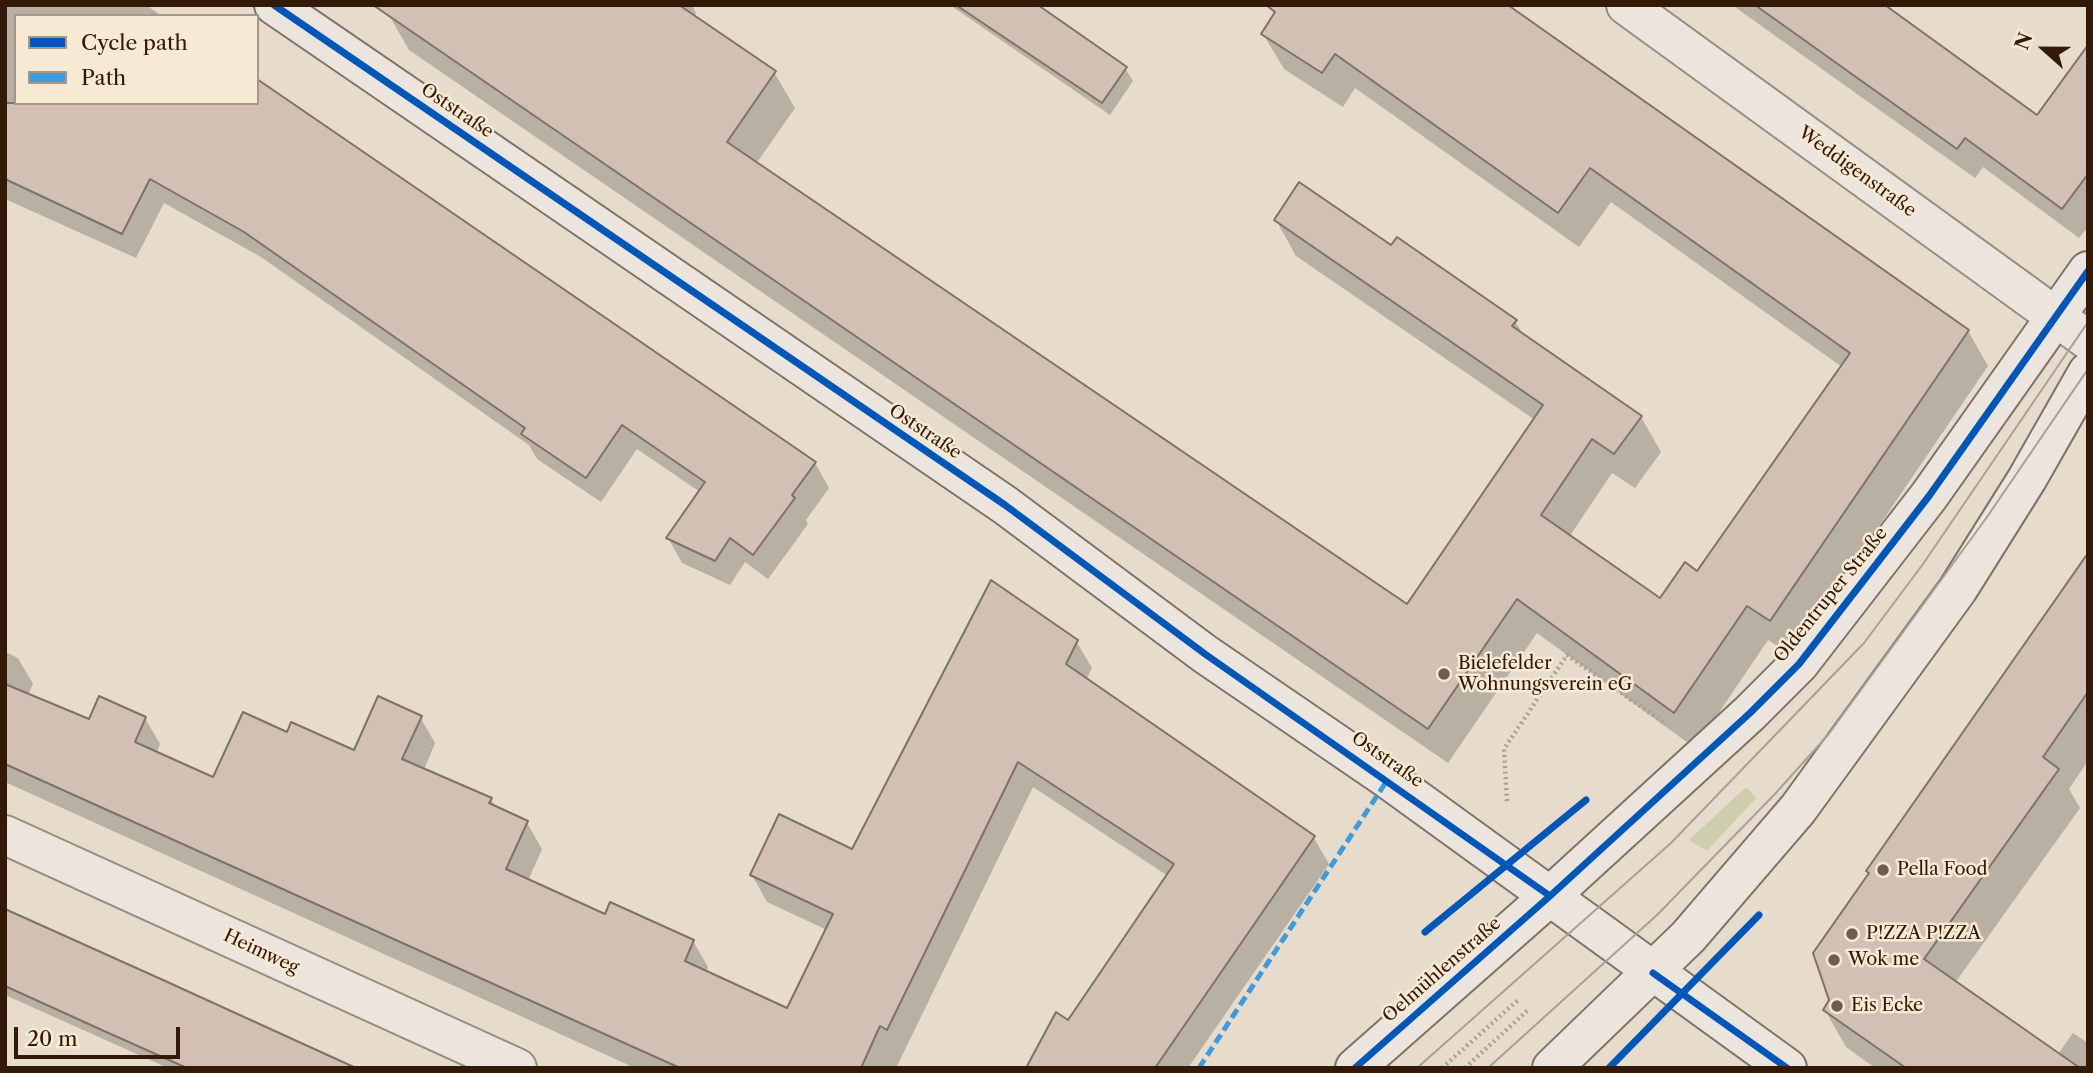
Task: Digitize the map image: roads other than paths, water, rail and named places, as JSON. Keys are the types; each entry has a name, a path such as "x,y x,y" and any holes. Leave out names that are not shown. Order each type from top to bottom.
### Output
{"street":[{"name":"Oststraße","path":"274,5 1005,505 1205,654 1550,896 1787,1068"},
{"name":"Weddigenstraße","path":"1626,5 2088,340"},
{"name":"Oldentruper Straße","path":"1550,896 1751,713 1799,664 1929,496 2088,271"},
{"path":"1552,1068 1653,973 1727,894 1798,809 1893,681 1972,567 2088,372"},
{"name":"Heimweg","path":"5,835 517,1068"},
{"name":"Oelmühlenstraße","path":"1355,1068 1550,896"}],"tram line":[{"path":"1417,1068 1671,843 1864,643 1923,564 2088,322"},
{"path":"1488,1068 1657,915 1774,795 1828,735 1987,517 2088,369"}],"place":[{"name":"Bielefelder Wohnungsverein eG","path":"1444,674"},
{"name":"Pella Food","path":"1883,870"},
{"name":"P!ZZA P!ZZA","path":"1852,934"},
{"name":"Wok me","path":"1834,960"},
{"name":"Eis Ecke","path":"1837,1006"}]}
